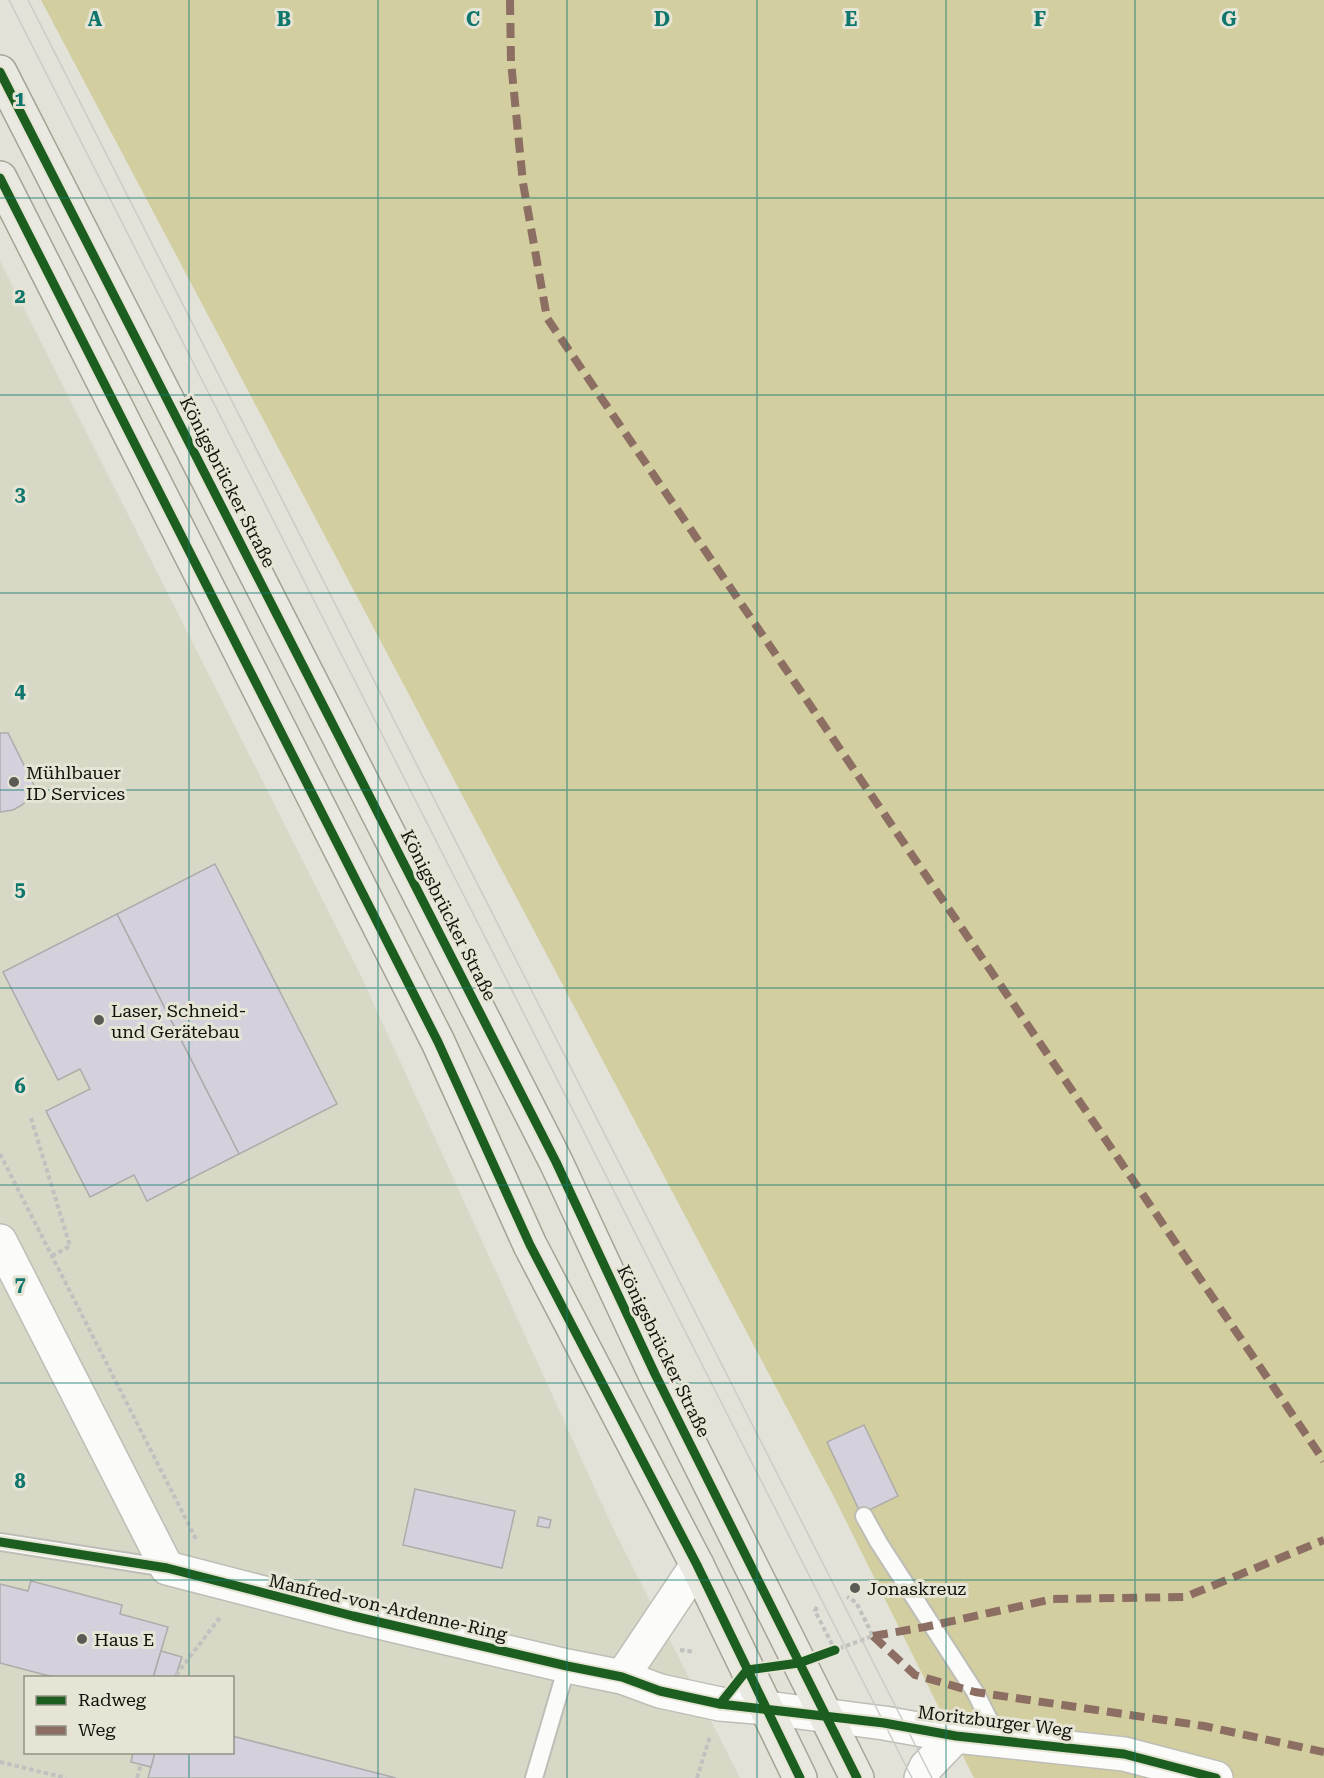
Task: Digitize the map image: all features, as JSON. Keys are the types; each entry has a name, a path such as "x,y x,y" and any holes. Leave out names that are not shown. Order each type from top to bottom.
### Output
{"main road":[{"name":"Königsbrücker Straße","path":"0,72 556,1162 655,1374 857,1778"},
{"path":"0,178 438,1042 530,1245 697,1565 800,1778"}],"street":[{"path":"0,1241 167,1568"},
{"path":"622,1677 697,1565"},
{"name":"Manfred-von-Ardenne-Ring","path":"167,1568 296,1602 622,1677 660,1691 720,1704 767,1708"},
{"name":"Moritzburger Weg","path":"767,1708 884,1723 956,1736 1124,1754 1216,1778"},
{"path":"921,1778 926,1767 956,1736"}],"lane":[{"path":"864,1516 975,1692 999,1739"},
{"name":"Manfred-von-Ardenne-Ring","path":"0,1542 167,1568"},
{"path":"534,1778 567,1666"}],"path":[{"path":"17,1275 70,1246 31,1118"},
{"path":"0,1154 217,1582"},
{"path":"799,1663 873,1636 856,1602 847,1597"},
{"path":"818,1607 815,1611 836,1650"},
{"path":"176,1675 221,1617"},
{"path":"698,1778 720,1704"},
{"path":"0,1762 66,1778"},
{"path":"137,1778 141,1764"}],"shaded area":[{"path":"41,0 1324,0 1324,1778 974,1778 834,1497"},
{"path":"0,261 362,978 613,1528 740,1778 0,1778"}],"building":[{"path":"0,733 8,733 37,791 22,805 13,810 0,812"},
{"path":"215,864 337,1104 239,1154 117,914"},
{"name":"Laser, Schneid- und Gerätebau","path":"117,914 239,1154 147,1201 134,1175 90,1197 46,1111 90,1089 80,1069 58,1080 3,972"},
{"path":"864,1425 898,1496 861,1514 827,1442"},
{"path":"415,1489 515,1511 502,1568 403,1545"},
{"path":"539,1517 551,1520 549,1528 537,1526"},
{"name":"Haus E","path":"31,1581 122,1605 120,1614 168,1627 154,1676 49,1676 0,1663 0,1584 28,1591"},
{"path":"161,1651 182,1657 176,1676 154,1676"},
{"path":"234,1737 396,1778 148,1778 154,1754 234,1754"},
{"path":"133,1754 154,1754 151,1767 131,1762"}],"tram line":[{"path":"9,0 912,1778"},
{"path":"28,0 932,1778"}],"marked path":[{"path":"510,0 511,62 523,183 547,318 1324,1461"},
{"path":"873,1636 1053,1599 1185,1597 1324,1540"},
{"path":"873,1636 915,1675 975,1692 1204,1726 1324,1752"}],"cycle path":[{"path":"0,72 556,1162 655,1374 857,1778"},
{"path":"0,178 438,1042 530,1245 697,1565 800,1778"},
{"path":"0,1542 167,1568 353,1616 622,1677 660,1691 720,1704 884,1723 956,1736 1124,1754 1216,1778"},
{"path":"720,1704 747,1670 799,1663 835,1650"}],"place":[{"name":"Mühlbauer ID Services","path":"14,782"},
{"name":"Laser, Schneid- und Gerätebau","path":"99,1020"},
{"name":"Jonaskreuz","path":"855,1588"},
{"name":"Haus E","path":"82,1639"}]}
